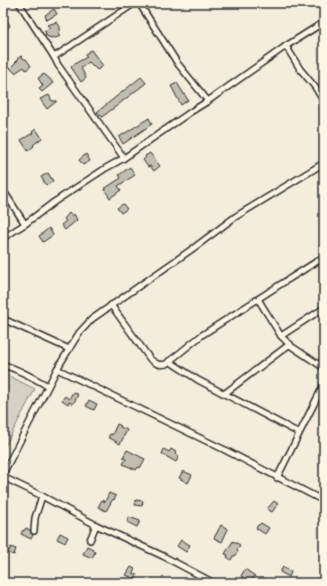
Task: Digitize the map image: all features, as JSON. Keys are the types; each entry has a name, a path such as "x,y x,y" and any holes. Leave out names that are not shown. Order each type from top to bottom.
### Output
{"street":[{"path":"19,3 58,65 124,158"},
{"path":"54,57 135,3"},
{"path":"139,3 178,64 208,102"},
{"path":"3,238 26,224 54,202 124,158 192,111 208,102 286,46 324,22"},
{"path":"286,46 300,69 315,87 324,102"},
{"path":"214,583 163,556 96,525 3,475 57,369 85,325 235,217 324,164"},
{"path":"3,190 26,224"},
{"path":"111,305 150,359 155,364 162,365 166,364 202,335 324,258"},
{"path":"258,299 282,336 290,344 324,368"},
{"path":"282,336 324,308"},
{"path":"3,319 69,349"},
{"path":"224,394 290,344"},
{"path":"169,361 198,380 299,433"},
{"path":"3,365 8,366 48,386"},
{"path":"57,369 223,449 324,501"},
{"path":"277,478 324,384"},
{"path":"34,531 36,511 42,496"},
{"path":"90,540 96,525"}],"shaded area":[{"path":"3,373 35,389 3,450"}],"building":[{"path":"54,9 57,14 47,20 45,15"},
{"path":"3,13 10,26 3,31"},
{"path":"57,22 60,27 58,34 60,36 56,38 48,37 44,31 50,28 47,25"},
{"path":"91,50 103,66 97,70 89,62 81,68 86,78 81,82 71,67 87,57 85,54"},
{"path":"21,56 26,59 31,66 26,70 24,67 15,73 10,68"},
{"path":"44,74 53,83 42,92 39,89 43,86 38,78"},
{"path":"141,77 146,83 102,117 97,112"},
{"path":"177,83 188,100 181,105 171,86"},
{"path":"49,95 52,101 57,101 47,109 40,99"},
{"path":"149,118 152,124 123,144 119,137"},
{"path":"36,129 42,138 28,151 21,140 33,133 32,132"},
{"path":"150,153 160,166 154,171 150,166 148,167 143,160 146,157 145,156"},
{"path":"86,154 90,161 83,165 79,160"},
{"path":"130,167 135,175 118,186 121,190 110,198 104,189 121,178 119,175"},
{"path":"48,173 53,181 46,185 41,177"},
{"path":"123,204 127,209 121,213 117,208"},
{"path":"69,213 72,216 74,214 77,220 65,230 61,225 66,221 64,219"},
{"path":"49,228 53,235 43,242 39,236"},
{"path":"73,392 78,395 73,404 69,402 68,404 62,400 65,396 69,399"},
{"path":"89,400 97,404 94,410 86,406"},
{"path":"117,424 127,430 120,444 108,437 110,434 112,435"},
{"path":"164,449 169,452 171,449 176,452 175,454 179,456 176,462 162,454"},
{"path":"127,450 145,459 140,468 138,467 136,470 123,464 126,459 123,457"},
{"path":"183,471 192,475 188,483 179,478"},
{"path":"109,493 116,496 106,511 98,507 102,500 105,502"},
{"path":"136,500 143,501 142,506 135,505"},
{"path":"274,501 278,504 272,512 267,509"},
{"path":"129,517 140,521 137,527 127,522"},
{"path":"261,523 269,528 265,534 256,528"},
{"path":"221,525 228,529 222,542 214,538"},
{"path":"26,528 30,530 33,535 31,539 21,534"},
{"path":"60,533 68,537 65,543 57,539"},
{"path":"181,540 190,545 186,552 177,546"},
{"path":"233,541 240,545 235,556 233,556 231,560 227,557 228,555 225,554"},
{"path":"87,546 95,552 92,558 83,554"},
{"path":"11,547 16,549 14,555 8,553"},
{"path":"131,567 135,569 133,573 137,575 135,579 126,575"},
{"path":"283,567 291,572 289,577 280,572"},
{"path":"245,569 255,576 250,583 241,576"}]}
